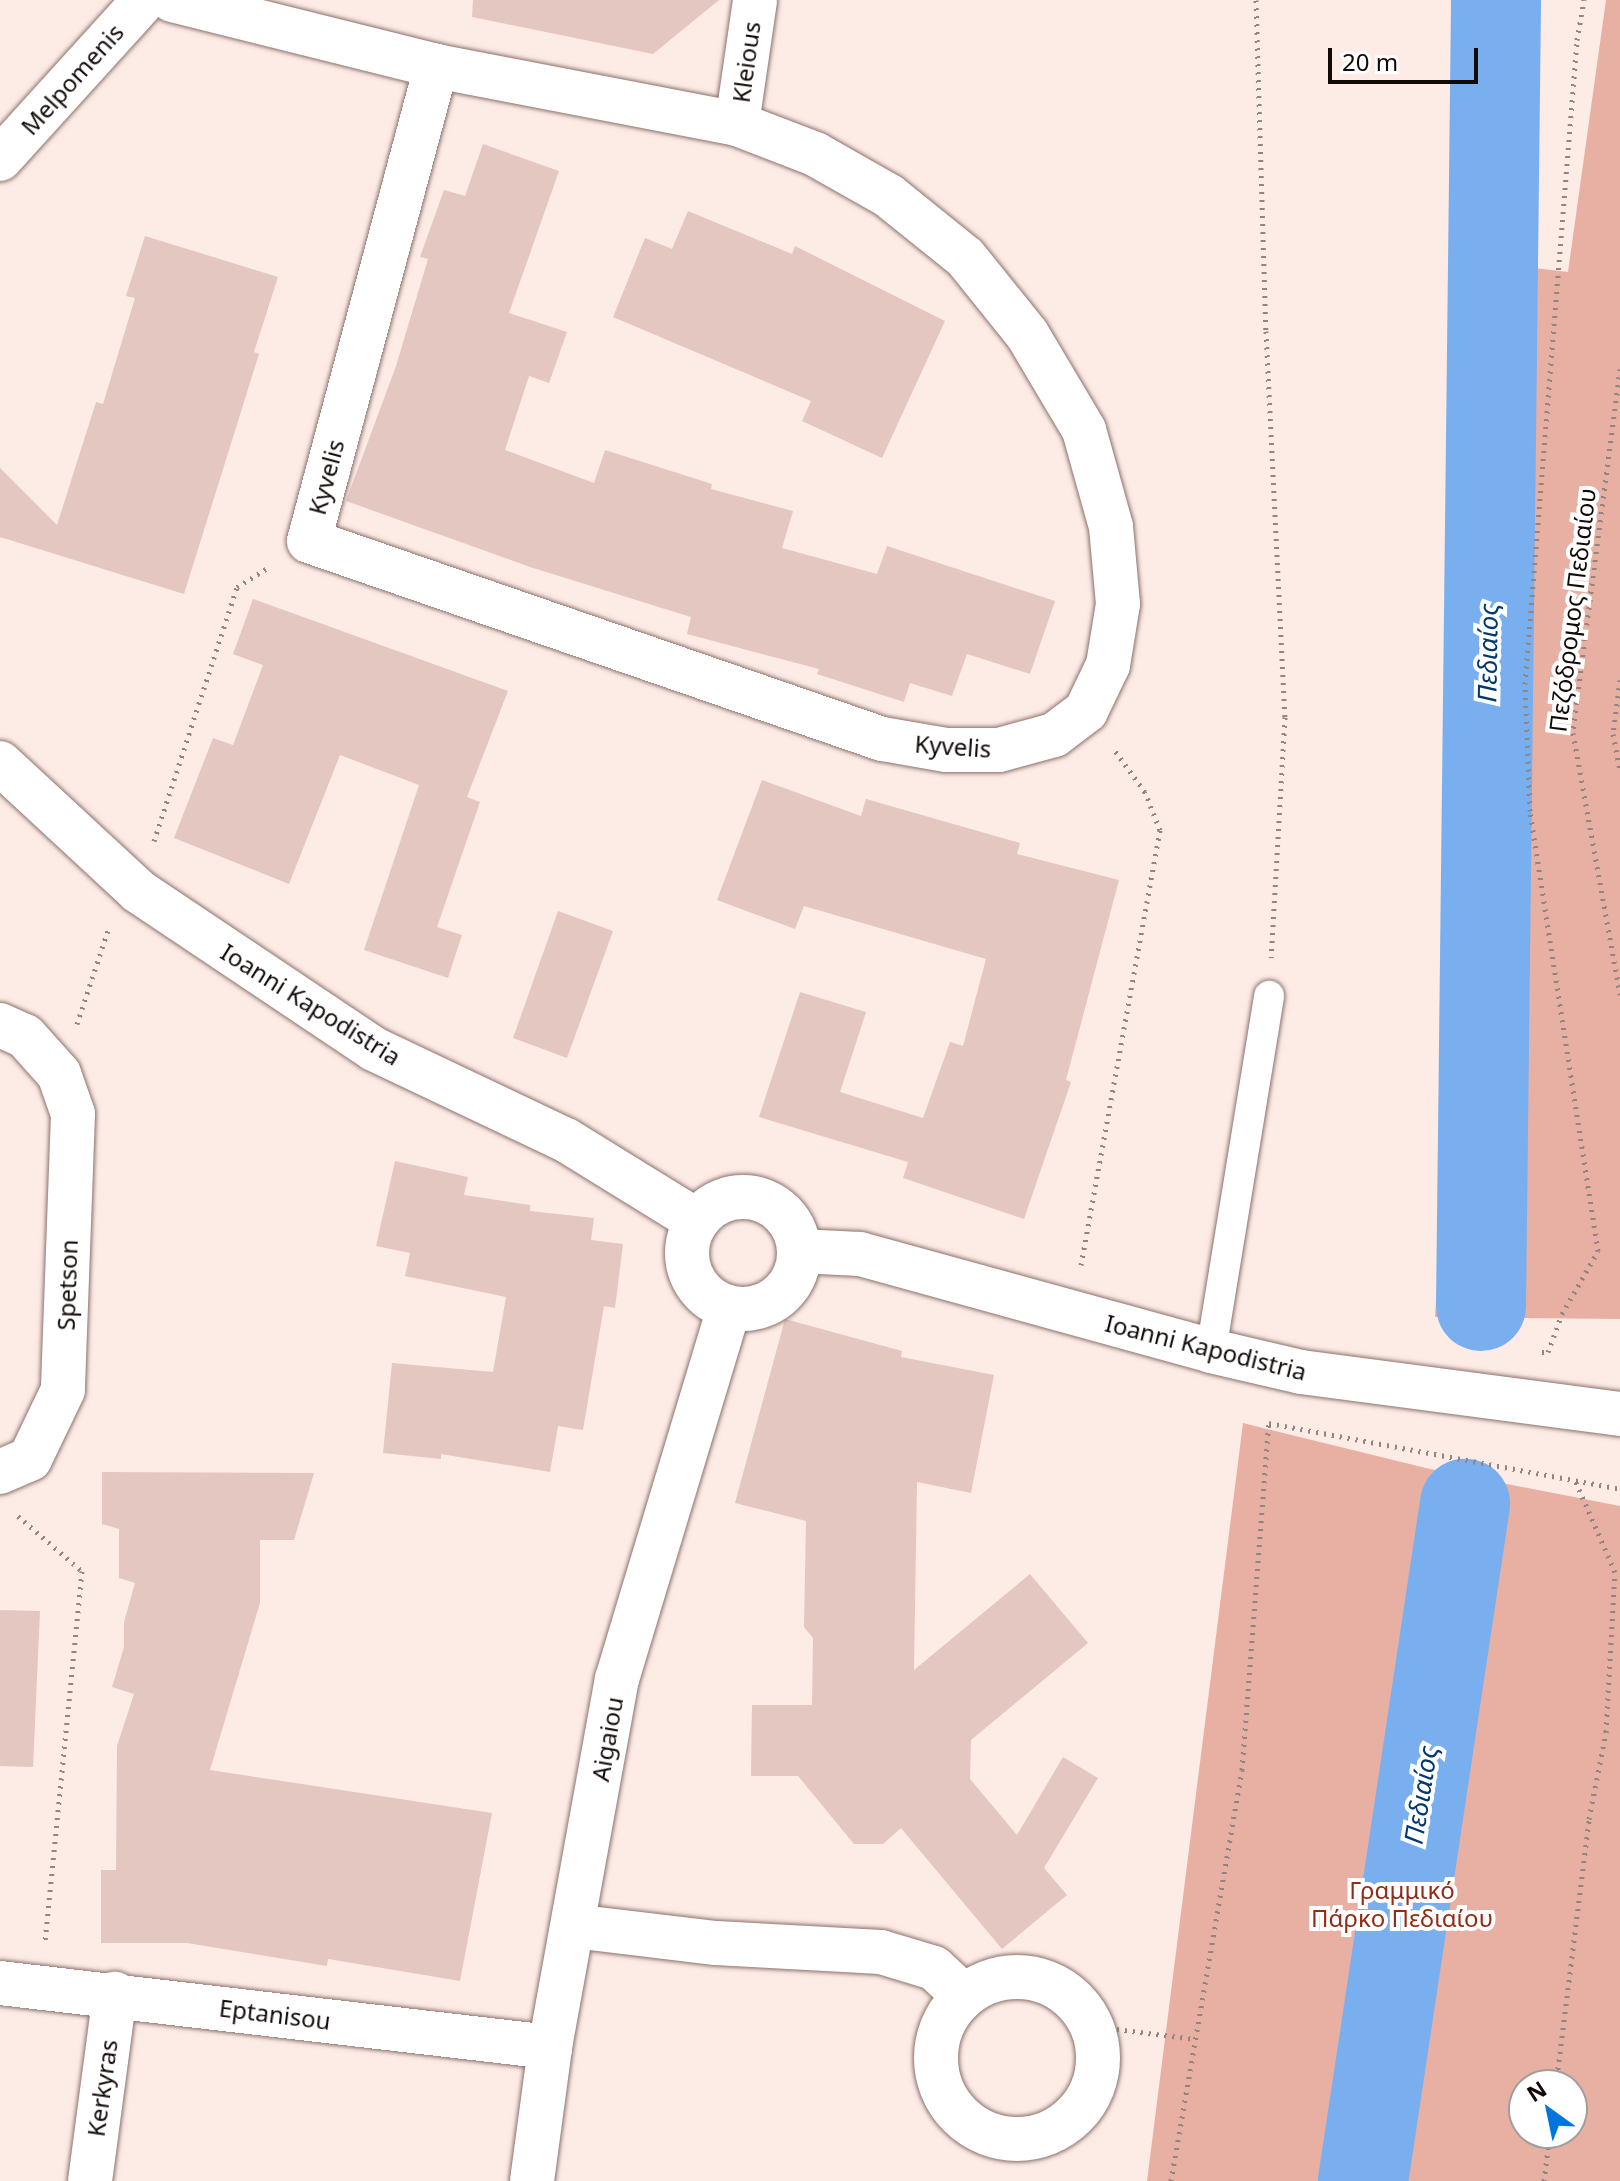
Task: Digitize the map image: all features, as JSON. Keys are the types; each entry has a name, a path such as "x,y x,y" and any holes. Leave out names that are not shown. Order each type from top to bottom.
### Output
{"street":[{"name":"Melpomenis","path":"0,159 144,0"},
{"name":"Kyvelis","path":"172,0 436,66 737,124 815,154 889,196 965,257 1027,334 1084,430 1111,527 1118,604 1108,665 1086,711 1054,735 999,750 946,750 882,739 309,541 436,66"},
{"name":"Kleious","path":"737,124 755,0"},
{"name":"Ioanni Kapodistria","path":"0,763 132,886 374,1049 566,1140 697,1221"},
{"path":"0,1025 25,1036 59,1074"},
{"name":"Spetson","path":"6,1492 30,1459 63,1390 73,1114 59,1074"},
{"path":"727,1199 766,1201 792,1224 799,1251 793,1279 782,1294 767,1304 748,1310 729,1308 699,1289 690,1273 686,1255 689,1237 697,1221 710,1207 727,1199"},
{"name":"Ioanni Kapodistria","path":"799,1251 860,1254 1211,1351 1301,1372 1620,1414"},
{"name":"Aigaiou","path":"532,2181 550,2047 617,1679 729,1308"},
{"path":"573,1926 716,1943 881,1952 934,1968 964,1996"},
{"path":"1011,1977 1036,1979 1060,1988 1079,2005 1093,2026 1098,2050 1097,2076 1085,2102 1066,2122 1041,2135 1013,2139 986,2133 962,2118 944,2096 936,2069 937,2041 948,2015 964,1996 987,1983 1011,1977"},
{"name":"Eptanisou","path":"20,1985 550,2047"},
{"name":"Kerkyras","path":"90,2181 115,1994"}],"lane":[{"path":"1211,1351 1269,996"}],"path":[{"path":"1256,0 1266,331 1285,717 1269,996"},
{"path":"1548,1352 1562,1314 1598,1251 1530,811 1525,684 1577,40 1584,0"},
{"name":"Πεζόδρομος Πεδιαίου","path":"1620,369 1573,733 1620,995"},
{"path":"59,1074 132,886 237,587 309,541"},
{"path":"1620,680 1613,734 1620,770"},
{"path":"1080,1269 1160,830 1145,792 1086,711"},
{"path":"1171,2181 1242,1770 1269,1423 1620,1489"},
{"path":"1558,2069 1589,1819 1606,1732 1615,1572 1574,1480"},
{"path":"6,1492 82,1571 20,1985"},
{"path":"1093,2026 1195,2039"},
{"path":"1544,2181 1548,2149"}],"green space":[{"path":"1606,0 1620,0 1620,1319 1435,1317 1502,264 1568,272"},
{"name":"Γραμμικό Πάρκο Πεδιαίου","path":"1243,1423 1430,1469 1620,1506 1620,2181 1147,2181"}],"building":[{"path":"473,0 719,0 653,54 472,17"},
{"path":"483,144 559,171 509,313 567,332 549,383 529,376 505,450 594,483 605,450 712,484 711,489 793,511 782,548 877,574 887,546 1055,601 1030,674 967,654 952,696 910,683 904,702 817,674 819,669 687,634 691,617 530,567 346,501 396,366 428,259 420,257 444,190 465,196"},
{"path":"688,211 792,254 795,246 945,321 882,458 802,421 811,401 613,317 645,238 672,249"},
{"path":"145,236 278,277 254,352 259,354 184,594 0,537 0,468 57,525 96,402 103,404 135,298 126,296"},
{"path":"253,599 508,691 467,797 480,802 437,927 462,935 448,978 364,950 419,785 340,755 289,884 174,838 213,738 233,745 263,665 233,654"},
{"path":"762,780 861,816 866,799 1020,843 1017,854 1119,880 1066,1080 1071,1082 1024,1219 903,1178 908,1162 759,1117 800,992 866,1012 840,1092 923,1118 950,1042 963,1046 986,959 804,906 795,929 717,900"},
{"path":"558,911 613,931 567,1058 513,1038"},
{"path":"395,1161 468,1177 464,1195 530,1205 530,1211 594,1218 591,1240 623,1244 615,1308 604,1306 583,1430 558,1426 550,1472 441,1454 441,1459 383,1453 392,1363 493,1372 506,1297 405,1276 410,1253 376,1246"},
{"path":"785,1319 902,1351 901,1357 994,1375 971,1493 917,1482 914,1670 1030,1574 1088,1643 971,1740 970,1779 1017,1835 1063,1757 1098,1778 1044,1868 1067,1895 1002,1949 901,1828 883,1844 854,1844 798,1776 751,1776 752,1705 812,1705 813,1638 804,1627 806,1521 735,1503"},
{"path":"102,1472 314,1473 294,1540 260,1540 260,1603 210,1770 492,1813 460,1981 328,1959 327,1966 187,1943 101,1943 101,1870 116,1870 117,1746 134,1694 112,1687 124,1647 124,1622 135,1583 119,1578 119,1529 102,1524"},
{"path":"0,1610 40,1611 33,1767 0,1766"}],"waterway":[{"name":"Πεδιαίος","path":"1481,1306 1496,0"},
{"name":"Πεδιαίος","path":"1363,2181 1465,1504"}]}
